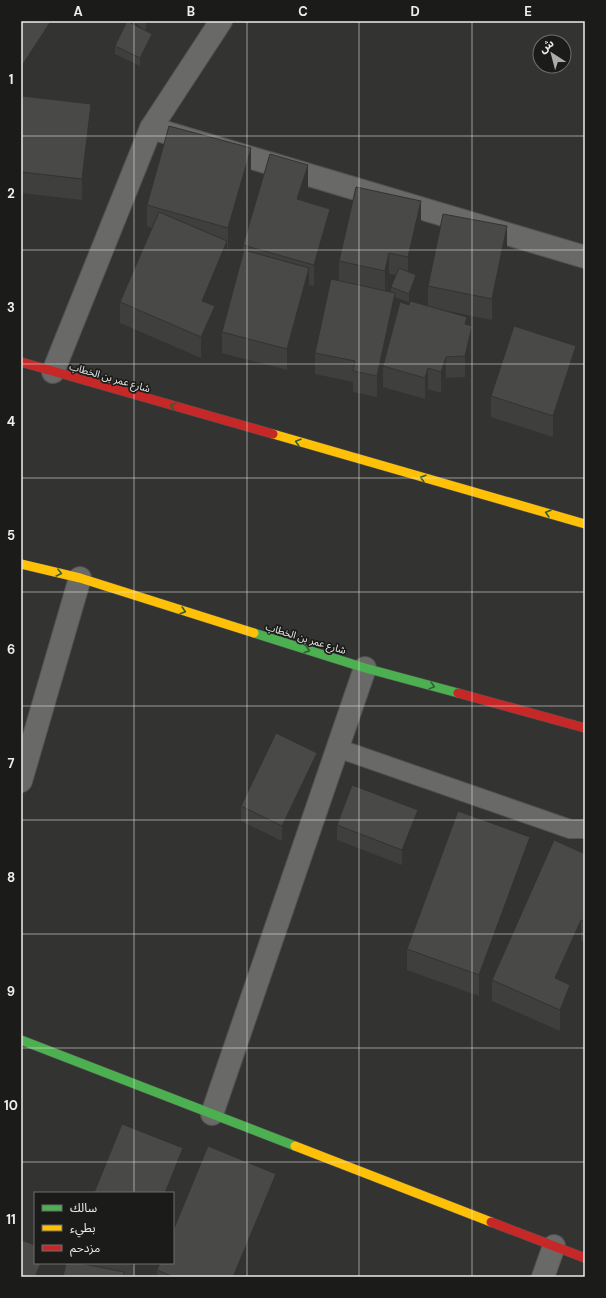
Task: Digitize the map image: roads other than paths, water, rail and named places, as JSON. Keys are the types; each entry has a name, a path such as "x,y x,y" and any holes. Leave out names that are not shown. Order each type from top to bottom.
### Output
{"main road":[{"name":"شارع عمر بن الخطاب","path":"21,362 585,524"},
{"name":"شارع عمر بن الخطاب","path":"21,564 80,578 365,668 585,728"},
{"path":"21,1040 585,1258"}],"street":[{"path":"53,372 151,128 221,21"},
{"path":"151,128 585,258"},
{"path":"21,781 80,578"},
{"path":"212,1114 365,668"},
{"path":"543,1277 554,1246"}],"lane":[{"path":"338,748 570,829 585,829"}]}
